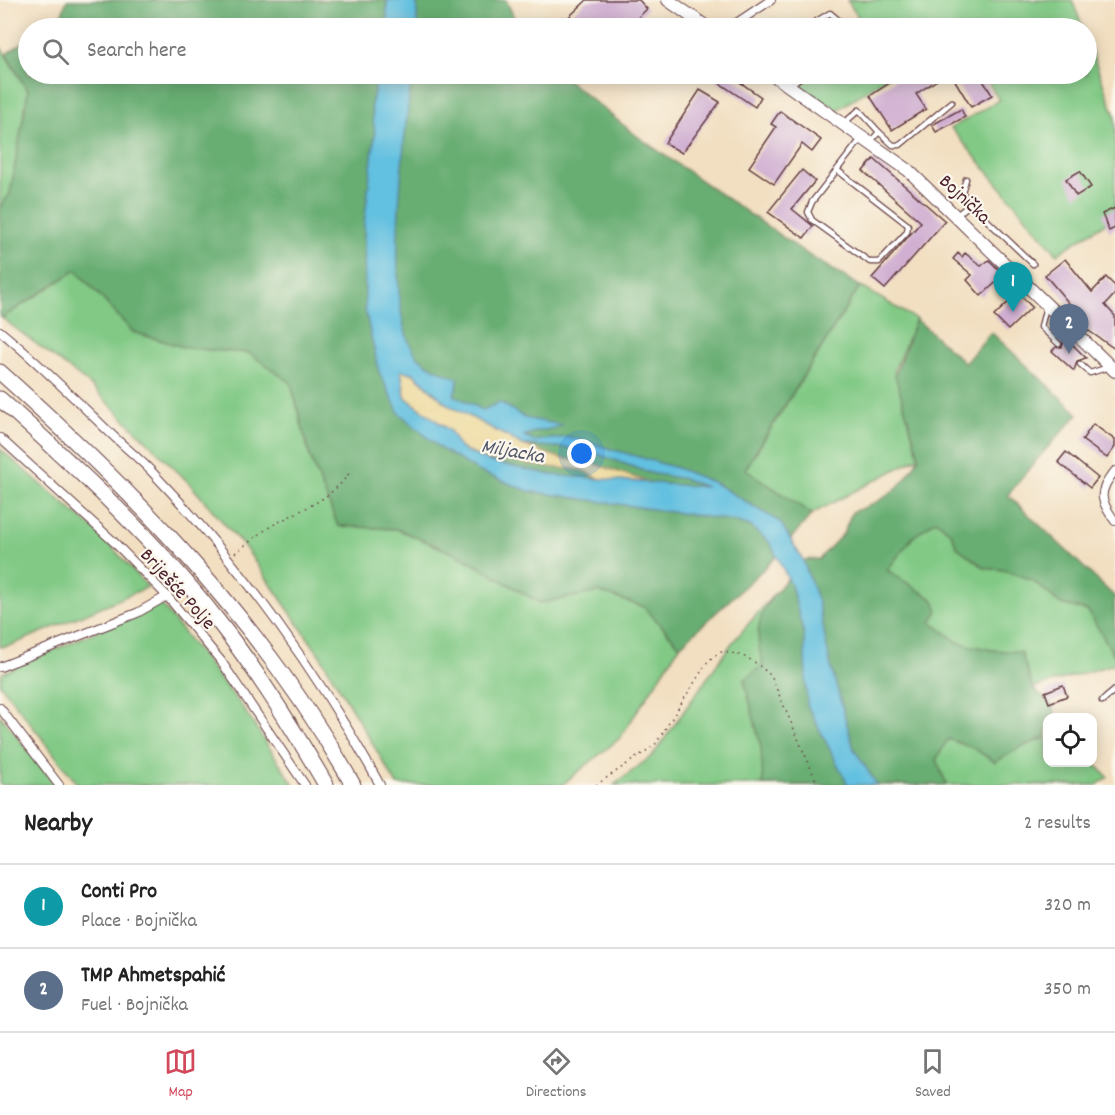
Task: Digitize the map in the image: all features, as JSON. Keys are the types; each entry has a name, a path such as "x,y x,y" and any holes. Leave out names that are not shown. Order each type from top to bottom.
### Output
{"highway":[{"path":"0,372 120,482 198,567 281,672 322,732 353,785"},
{"path":"0,399 109,500 192,590 218,621 289,722 326,785"}],"main road":[{"path":"668,0 694,18"},
{"name":"Bojnička","path":"786,84 908,170 1113,369"}],"street":[{"path":"744,18 771,0"},
{"path":"0,332 39,363 153,473 227,559 272,616 329,700 380,785"},
{"name":"Briješće Polje","path":"0,438 113,541 167,596 221,661 305,785"},
{"path":"1115,471 1105,482 1102,495 1106,509 1115,520"},
{"path":"0,668 137,614 167,596"},
{"path":"0,708 58,785"}],"lane":[{"path":"822,18 830,13 836,18"},
{"path":"843,124 859,110 893,145 898,146 952,102"},
{"path":"837,170 908,225 907,232 879,262 870,262 810,216 808,212 812,202 837,170 866,140 879,132"},
{"path":"966,178 962,192 970,204 1033,264"},
{"path":"956,216 970,204"},
{"path":"1046,304 1041,327 1059,344"},
{"path":"1080,364 1090,373 1113,369"},
{"path":"1102,701 1115,690"}],"path":[{"path":"227,559 271,526 326,498 341,486 350,472"},
{"path":"596,785 655,745 708,661 720,652 742,653 758,663 771,676 818,785"}],"green space":[{"path":"67,0 506,0 514,18 58,18"},
{"path":"847,0 1072,0 1079,18 859,18"},
{"path":"0,46 18,75 18,84 24,84 28,91 10,194 0,207"},
{"path":"18,46 18,74 6,54"},
{"path":"1097,66 1115,116 1115,217 1057,254 951,128 999,100 989,84 1097,84"},
{"path":"24,84 572,84 637,136 813,258 860,286 745,469 812,514 772,561 680,646 644,607 599,592 540,603 462,557 397,529 338,526 310,457 291,383 249,353 187,348 133,332 76,270 2,318 0,316 0,207 10,194 28,91"},
{"path":"796,84 877,84 837,110"},
{"path":"76,270 133,332 187,348 249,353 291,383 310,457 338,526 397,529 462,557 540,603 599,592 644,607 680,646 620,738 562,785 397,785 321,657 247,550 188,482 89,384 2,318"},
{"path":"860,286 916,319 894,371 919,457 812,514 745,470"},
{"path":"916,319 965,363 991,332 1078,414 1008,495 1114,596 1115,657 1088,611 1061,604 1032,580 1005,570 985,568 957,547 951,533 936,520 913,537 887,570 934,600 938,611 931,622 959,643 992,650 1021,652 1033,688 1052,705 1055,713 1043,713 1043,739 1021,747 995,762 973,748 948,739 936,760 947,785 763,785 761,747 744,680 763,665 758,632 761,619 773,596 803,560 819,559 843,534 852,512 892,492 913,468 919,457 895,375"},
{"path":"0,449 101,535 148,587 12,645 0,647"},
{"path":"936,520 951,533 957,547 985,568 1005,570 1032,580 1061,604 1088,611 1109,643 1115,664 1033,688 1021,652 990,650 967,645 950,638 940,630 920,611 887,570 913,537"},
{"path":"774,594 831,785 614,785 653,755 732,643"},
{"path":"160,603 241,705 294,785 78,785 0,684 2,673"},
{"path":"0,715 53,782 55,785 0,785"},
{"path":"948,739 974,748 995,762 1021,747 1043,739 1043,767 1097,766 1108,777 1097,785 947,785 936,760"}],"sand":[{"path":"401,371 412,373 448,405 523,445 560,458 589,462 648,482 603,480 581,470 506,460 487,461 460,448 450,431 405,397"}],"water":[{"path":"387,0 417,0 417,18 387,18"},
{"path":"376,84 411,84 401,176 398,262 400,301 406,332 416,354 430,366 459,379 454,395 483,410 500,402 525,418 562,425 524,436 533,441 570,437 677,468 715,483 780,522 803,560 818,602 830,663 854,749 877,785 848,785 807,705 804,634 791,585 770,543 750,526 734,521 528,491 478,471 441,449 399,413 379,372 365,310 364,224 375,133 371,105","holes":["401,371 413,373 448,405 523,445 584,449 650,473 684,479 706,487 552,475 487,461 460,448 450,431 405,397"]}],"building":[{"path":"587,0 639,0 647,9 638,18 568,18"},
{"path":"721,84 742,84 761,97 755,107"},
{"path":"888,84 931,84 916,94 926,109 892,130 870,96"},
{"path":"957,84 985,84 992,95 971,107"},
{"path":"700,90 720,102 682,153 665,143"},
{"path":"961,109 965,117 936,132 932,125"},
{"path":"780,111 821,140 812,152 802,144 774,184 749,167 776,127 771,124"},
{"path":"874,159 945,221 885,289 872,278 921,222 863,171"},
{"path":"802,170 815,181 792,209 813,226 804,238 768,212"},
{"path":"1080,171 1091,187 1076,196 1066,179"},
{"path":"1115,208 1115,228 1109,231 1102,214"},
{"path":"958,253 962,257 965,253 981,266 989,260 1004,275 981,296 967,280 972,275 953,259"},
{"path":"1065,259 1092,292 1106,277 1115,286 1115,294 1105,305 1115,316 1115,349 1089,331 1087,332 1074,320 1079,315 1045,275"},
{"path":"1018,293 1032,307 1008,330 994,316"},
{"path":"1065,337 1086,358 1077,361 1074,371 1052,351 1056,347 1062,347"},
{"path":"1093,424 1115,440 1115,447 1107,458 1082,440"},
{"path":"1066,452 1098,478 1090,488 1058,462"},
{"path":"1063,685 1067,696 1049,703 1045,692"}],"place":[{"name":"Conti Pro","path":"1013,312"},
{"name":"TMP Ahmetspahić","path":"1069,354"}],"water label":[{"name":"Miljacka","path":"513,450"}]}
